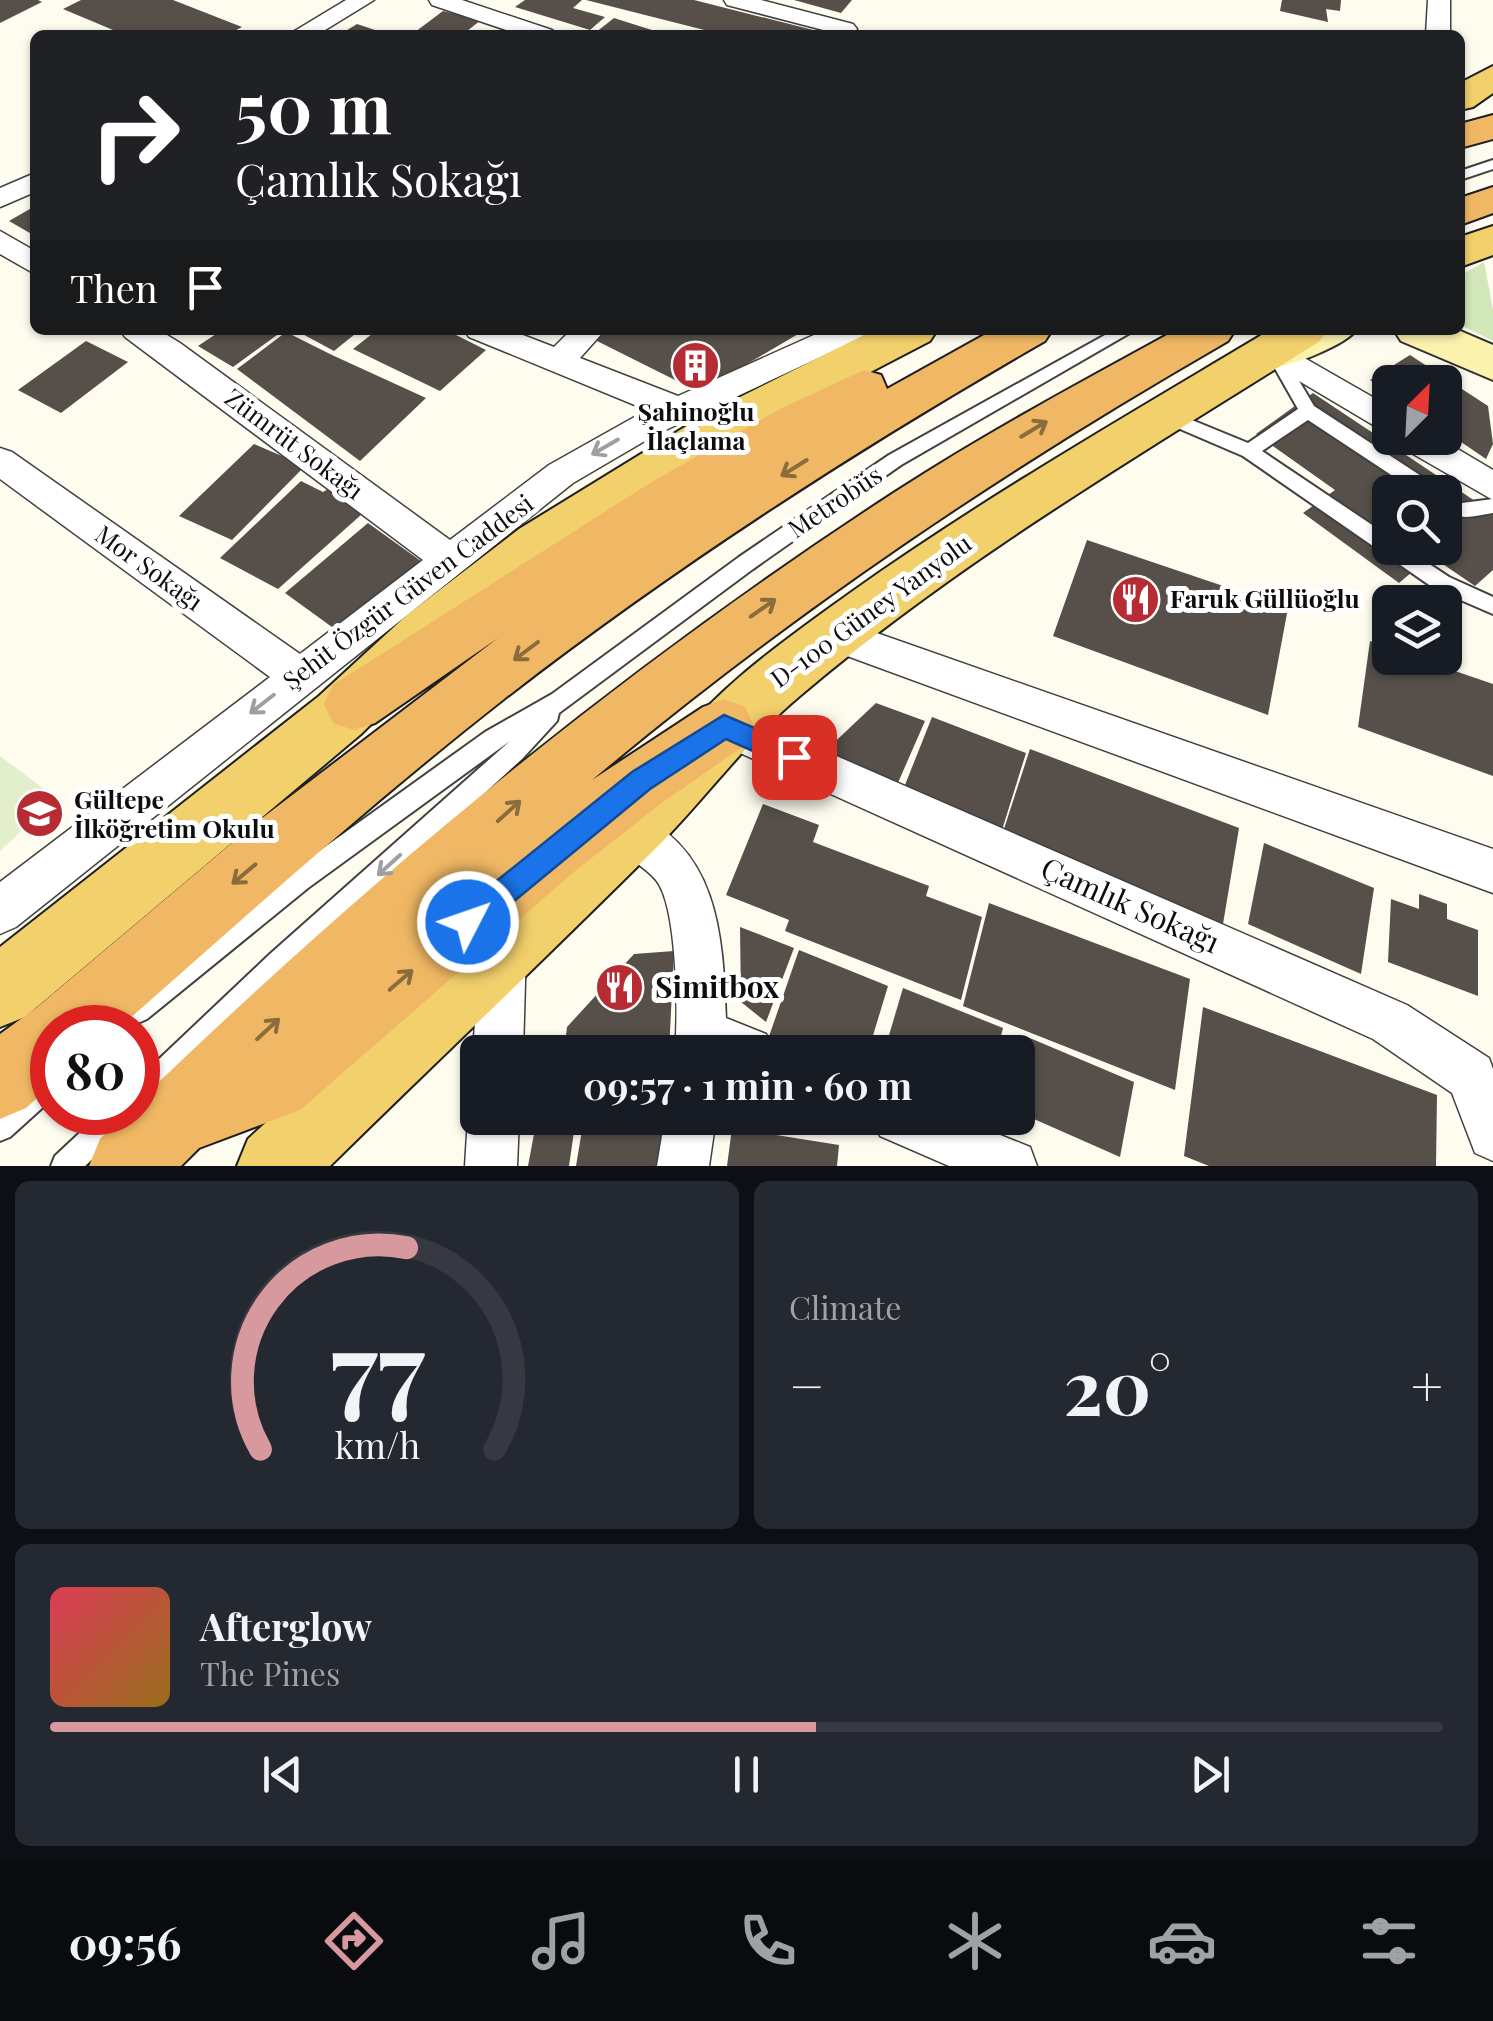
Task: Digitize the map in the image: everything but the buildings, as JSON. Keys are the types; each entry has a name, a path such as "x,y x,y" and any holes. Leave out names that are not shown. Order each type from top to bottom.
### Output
{"highway":[{"path":"1465,135 1493,126"},
{"path":"1465,210 1493,199"},
{"path":"354,704 686,486 790,424 968,335"},
{"path":"91,1005 413,736 640,568 906,399 1020,335"},
{"path":"160,1107 361,942 532,791 737,628 943,484 1096,392 1203,335"},
{"path":"160,1118 274,1084 552,849 641,780 724,726"},
{"path":"0,1082 30,1057"}],"main road":[{"path":"1465,97 1493,77"},
{"path":"1465,100 1493,94"},
{"path":"1465,251 1493,239"},
{"path":"0,992 354,704 428,631 608,497 874,335"},
{"path":"1428,335 1493,364"},
{"name":"D-100 Güney Yanyolu","path":"274,1166 689,772 724,726 834,634 1021,504 1289,340"}],"street":[{"path":"309,30 363,0"},
{"path":"440,0 529,30"},
{"path":"736,0 844,30"},
{"path":"1438,0 1438,30"},
{"path":"0,199 30,184"},
{"path":"0,240 30,261"},
{"name":"Zümrüt Sokağı","path":"144,335 451,561"},
{"path":"169,350 193,335"},
{"path":"492,335 679,410"},
{"path":"558,363 585,335"},
{"name":"Şehit Özgür Güven Caddesi","path":"0,911 298,675 561,474 614,441 679,410 874,335"},
{"path":"1289,340 1372,408"},
{"path":"1441,455 1493,487"},
{"name":"Mor Sokağı","path":"0,461 298,675"},
{"path":"834,634 1493,871"},
{"name":"Çamlık Sokağı","path":"724,726 1390,1022 1471,1076 1493,1135"},
{"path":"628,831 677,870 696,939 702,1035"},
{"path":"499,1035 503,946"},
{"path":"490,1166 493,1135"},
{"path":"684,1166 689,1135"},
{"path":"938,1135 1011,1166"}],"lane":[{"path":"1465,174 1493,164"},
{"name":"Metrobüs","path":"146,1005 299,880 493,740 560,701 746,562 895,460 1118,335"},
{"path":"1289,340 1308,411 1405,475"},
{"path":"1250,451 1308,411"},
{"path":"1165,415 1250,451 1442,583 1493,606"},
{"path":"1462,511 1493,506"},
{"name":"Metrobüs","path":"160,1100 280,963 514,752 560,701"},
{"path":"0,1127 30,1101"},
{"name":"Metrobüs","path":"65,1166 120,1135"}],"green space":[{"path":"1484,262 1493,310 1493,341 1465,327 1465,273"},
{"path":"0,756 56,798 0,851"}],"place":[{"name":"Şahinoğlu İlaçlama","path":"696,366"},
{"name":"Faruk Güllüoğlu","path":"1135,599"},
{"name":"Gültepe İlköğretim Okulu","path":"39,814"},
{"name":"Simitbox","path":"620,988"}],"route":[{"path":"468,922 552,849 641,780 724,726 794,757"}]}
